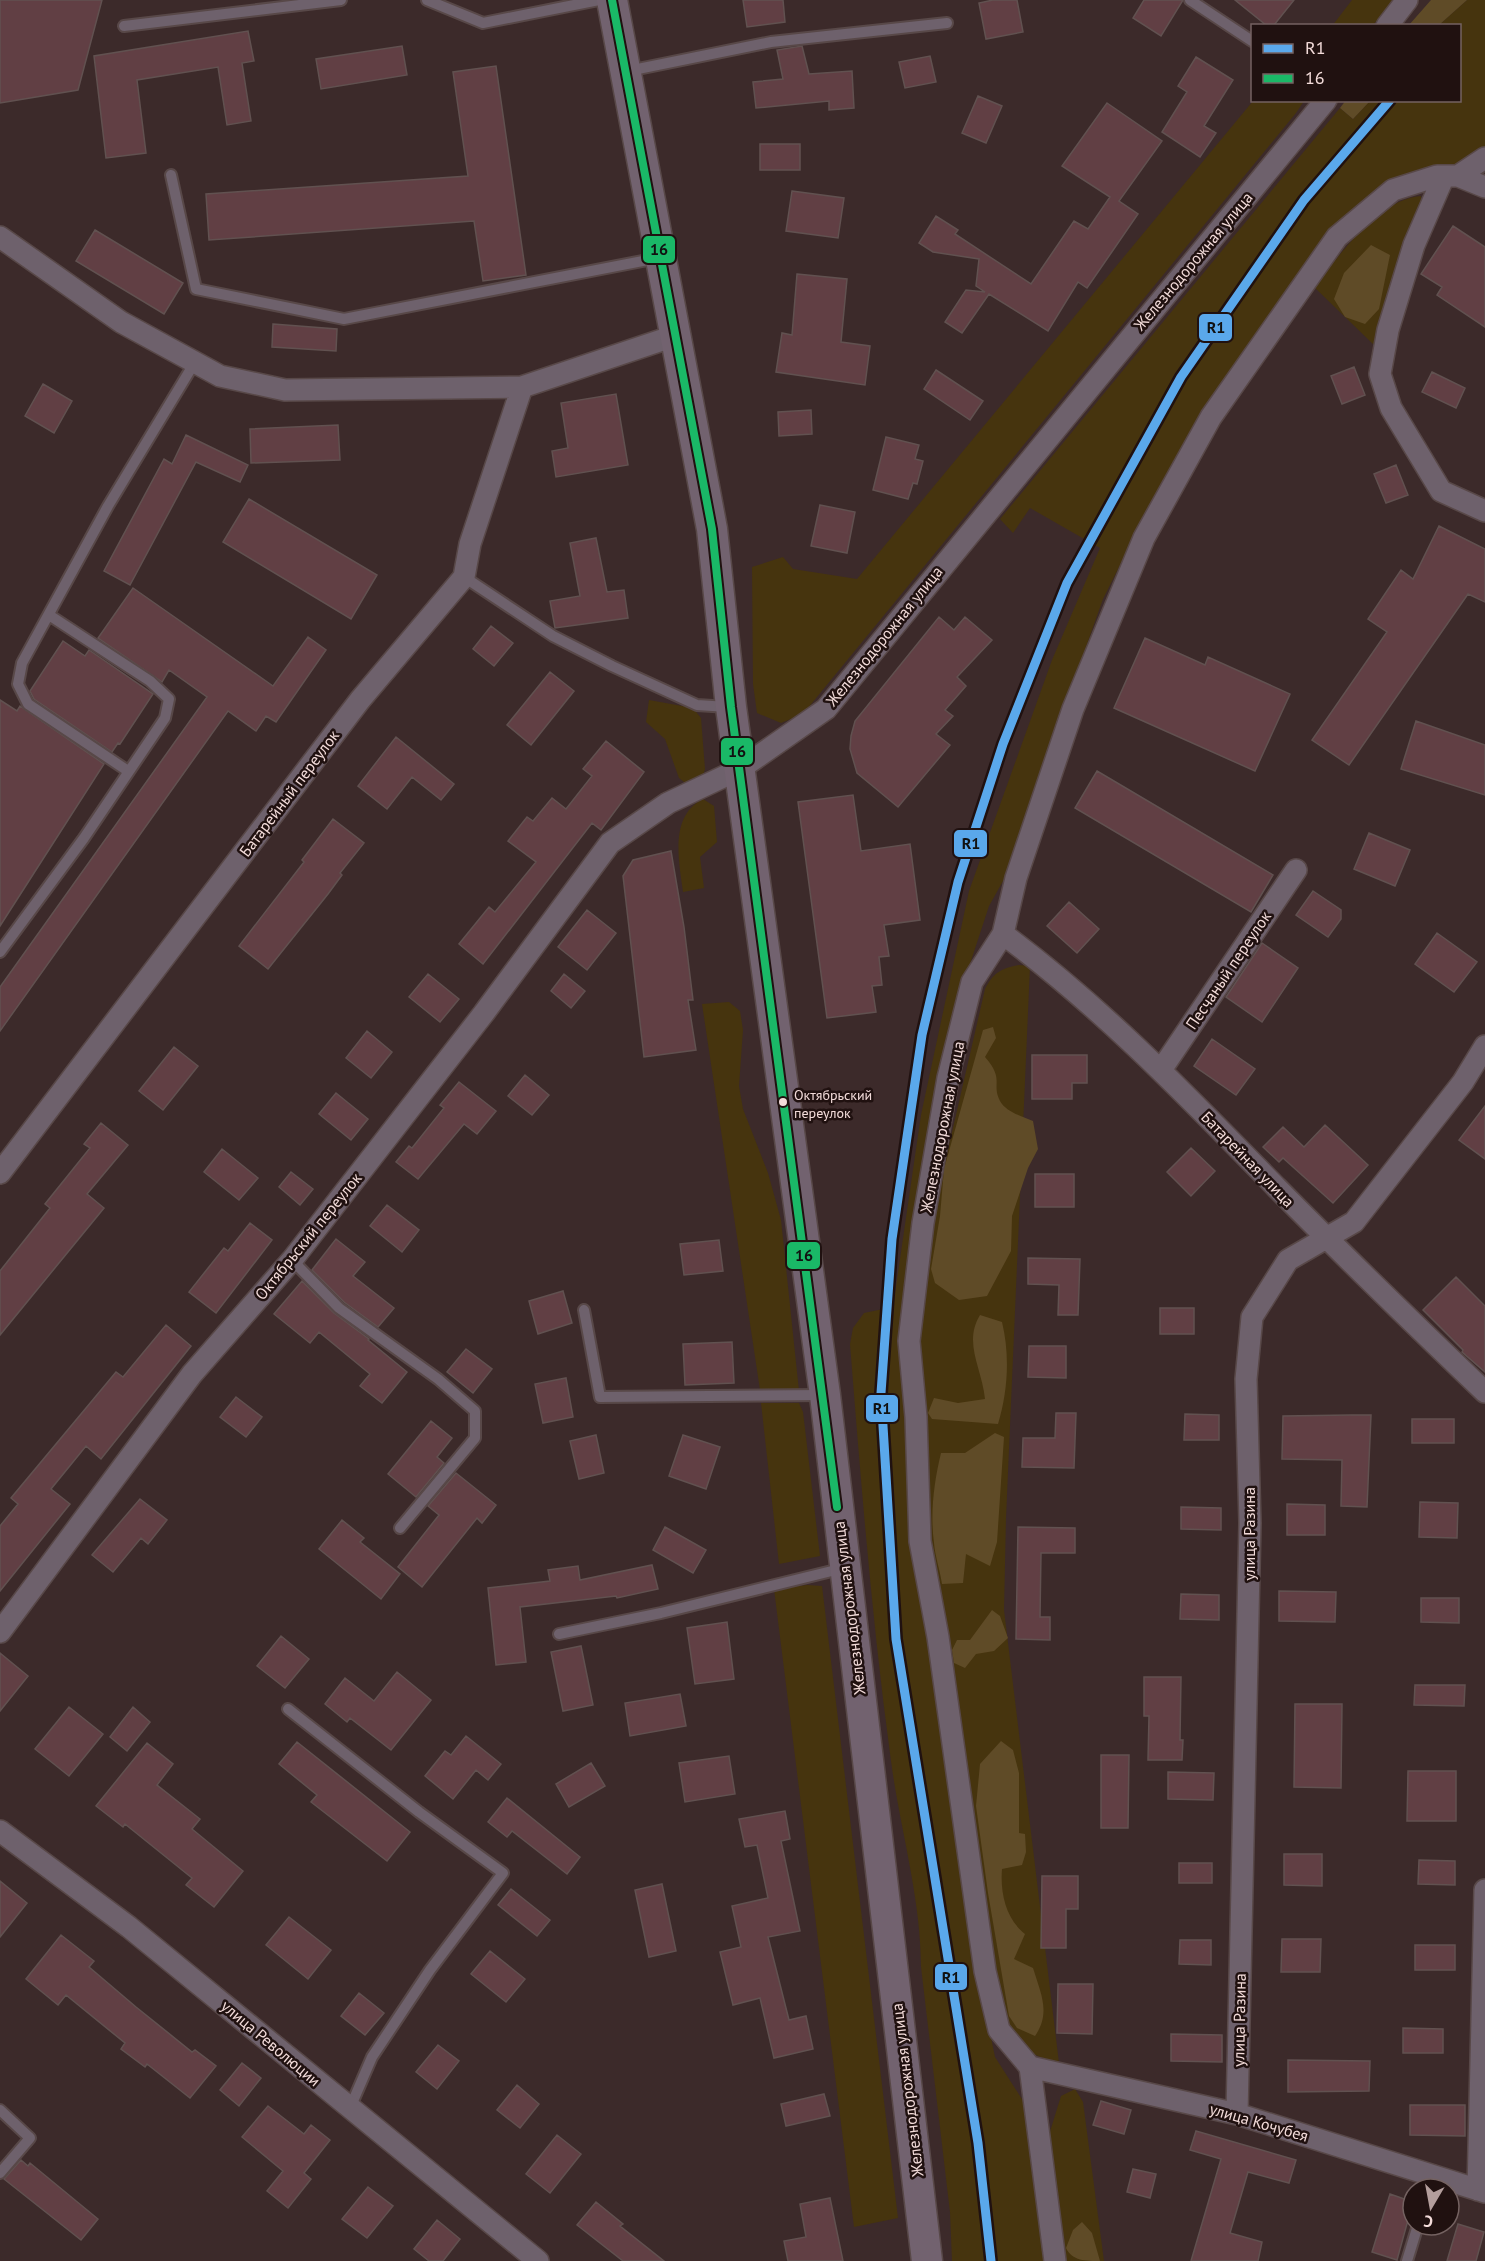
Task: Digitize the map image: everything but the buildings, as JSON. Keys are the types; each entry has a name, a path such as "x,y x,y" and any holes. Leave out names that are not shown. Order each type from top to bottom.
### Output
{"main road":[{"path":"612,0 712,529 740,769"},
{"name":"Железнодорожная улица","path":"740,769 825,1395 927,2261"}],"street":[{"path":"1389,24 1407,0"},
{"name":"Железнодорожная улица","path":"740,769 826,709 1324,102"},
{"name":"Железнодорожная улица","path":"1030,2067 999,2030 985,1971 943,1670 920,1541 909,1341 923,1223 948,1078 972,982 1003,934 1016,878 1073,709 1144,538 1211,417 1337,237 1393,190 1451,176 1485,158"},
{"path":"1485,187 1451,176 1414,245 1388,330 1380,374 1392,408 1441,491 1485,511"},
{"path":"0,237 121,322 220,376 285,390 522,387 674,336"},
{"name":"Батарейный переулок","path":"0,1173 360,700 464,577 470,544 522,387"},
{"name":"Октябрьский переулок","path":"0,1632 192,1374 292,1260 484,1013 610,843 668,803 740,769"},
{"name":"Песчаный переулок","path":"1161,1070 1296,870"},
{"name":"Батарейная улица","path":"1003,934 1030,954 1161,1070 1325,1237 1485,1392"},
{"name":"улица Разина","path":"1238,2114 1250,1523 1246,1379 1252,1317 1288,1260 1354,1222 1463,1082 1485,1046"},
{"name":"улица Революции","path":"0,1831 129,1927 538,2261"},
{"path":"1481,2191 1485,1890"},
{"path":"1030,2067 1055,2261"},
{"name":"улица Кочубея","path":"1030,2067 1238,2114 1416,2177"},
{"name":"улица Кочубея","path":"1461,2187 1481,2191"}],"lane":[{"path":"124,26 342,0"},
{"path":"427,0 483,23 599,0"},
{"path":"1190,0 1251,40"},
{"path":"624,72 771,42 947,23"},
{"path":"171,175 196,289 344,319 659,258"},
{"path":"129,771 28,704 18,684 22,663 108,506 195,362"},
{"path":"464,577 553,636 612,666 697,705 731,707"},
{"path":"0,952 165,718 169,699 150,681 49,615"},
{"path":"292,1260 339,1308 438,1379 474,1411 475,1438 400,1528"},
{"path":"584,1310 600,1397 825,1395"},
{"path":"559,1634 661,1613 844,1568"},
{"path":"288,1709 419,1812 503,1873 430,1971 372,2057 350,2108"},
{"path":"0,2110 30,2138 0,2173"},
{"path":"1407,2261 1414,2237"}],"shaded area":[{"path":"1352,0 1394,0 1374,24 1334,24"},
{"path":"1431,0 1467,0 1440,24 1410,24"},
{"path":"1467,0 1485,0 1485,146 1473,158 1355,209 1131,543 1103,599 1003,881 989,906 967,973 908,1341 974,1955 995,2057 1027,2107 1047,2261 952,2261 950,2212 921,1967 918,1915 895,1787 878,1657 850,1344 853,1328 864,1313 893,1307 921,1115 969,891 1052,660 1100,548 1030,508 1013,533 1000,519 1340,108 1353,119 1369,102 1461,102 1461,24 1440,24"},
{"path":"1252,102 1303,102 803,714 781,723 757,713 753,684 752,567 783,557 793,569 857,579"},
{"path":"1344,102 1369,102 1353,119 1340,108"},
{"path":"1421,196 1421,205 1374,345 1314,287 1348,245 1375,218 1405,199"},
{"path":"1371,245 1390,255 1379,309 1365,324 1345,317 1334,299 1344,273"},
{"path":"649,700 693,708 701,718 705,769 701,782 689,786 679,778 665,739 646,722"},
{"path":"703,799 714,806 717,842 700,857 704,888 683,892 679,853 681,828 685,816"},
{"path":"1019,965 1030,966 1004,1610 1059,2063 1036,2055 1019,2044 1008,2028 1000,2005 929,1570 918,1349 924,1277 941,1180 985,989 998,972"},
{"path":"729,1002 740,1011 743,1030 739,1086 743,1109 768,1173 781,1220 799,1391 760,1390 702,1004"},
{"path":"993,1027 996,1038 985,1057 995,1071 1000,1101 1015,1114 1033,1121 1038,1149 1028,1168 1012,1216 1011,1251 987,1296 959,1300 935,1283 931,1269 940,1216 944,1169 983,1030"},
{"path":"980,1315 1002,1322 1005,1335 1007,1373 998,1424 932,1419 928,1413 934,1398 958,1403 985,1399 973,1346 975,1325"},
{"path":"761,1403 799,1403 803,1412 820,1556 779,1564"},
{"path":"995,1433 1004,1437 997,1542 990,1566 966,1554 963,1583 942,1584 932,1520 941,1453 965,1453"},
{"path":"807,1585 822,1586 898,2218 854,2227 774,1589"},
{"path":"992,1610 1000,1616 1008,1638 994,1651 976,1654 965,1668 954,1663 952,1650 957,1640 970,1640"},
{"path":"1001,1741 1013,1750 1019,1773 1019,1833 1025,1834 1026,1852 1022,1865 1002,1869 1003,1896 1013,1921 1025,1934 1014,1959 1033,1968 1043,2003 1043,2019 1035,2036 1017,2028 1009,2016 976,1806 980,1764"},
{"path":"1075,2089 1083,2102 1104,2261 1061,2261 1048,2138 1061,2096"},
{"path":"1082,2222 1092,2233 1100,2261 1076,2258 1066,2248 1073,2230"}],"transit line":[{"name":"16","path":"612,0 712,529 731,707 837,1507"},
{"name":"R1","path":"991,2261 978,2143 896,1639 881,1393 892,1239 922,1035 958,882 1003,744 1067,583 1181,377 1304,200 1388,102"}],"place":[{"name":"Октябрьский переулок","path":"783,1102"}]}
